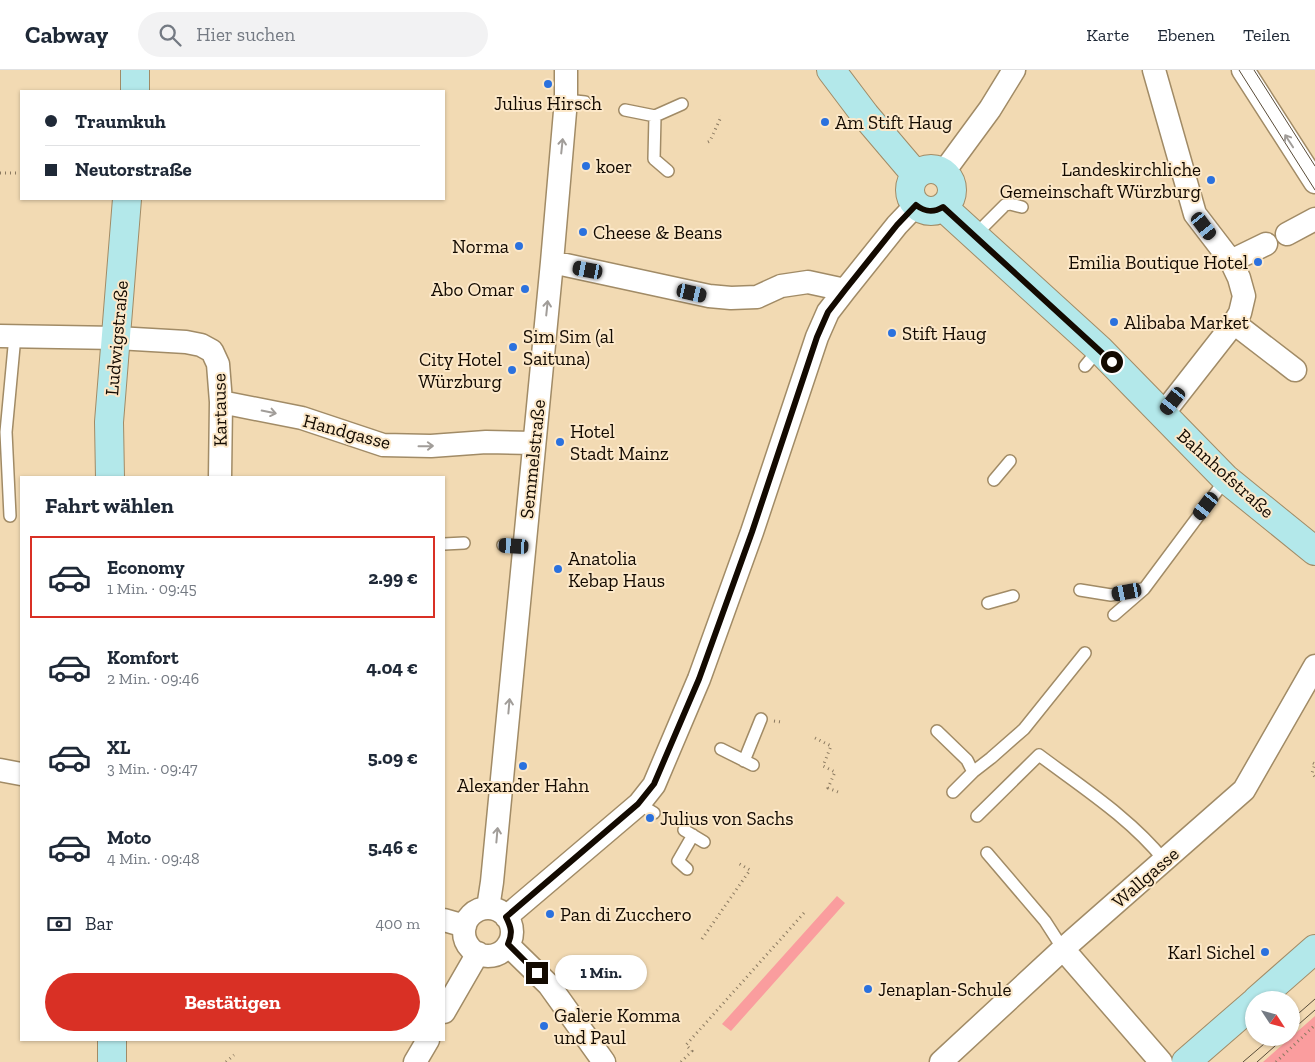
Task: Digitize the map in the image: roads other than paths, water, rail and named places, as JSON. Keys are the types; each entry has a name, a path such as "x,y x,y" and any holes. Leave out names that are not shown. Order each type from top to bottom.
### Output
{"street":[{"path":"135,70 135,90"},
{"name":"Semmelstraße","path":"497,912 492,882 514,546 534,443 552,262 575,101 566,70"},
{"path":"831,70 865,115 916,175"},
{"path":"943,173 990,109 1014,70"},
{"path":"1154,70 1195,214 1231,262 1239,278 1244,296 1240,312 1234,322 1162,415"},
{"path":"1244,70 1315,182"},
{"path":"929,169 943,173 951,184 952,190 948,202 938,210 926,211 916,205 912,200 910,187 916,175 929,169"},
{"name":"Ludwigstraße","path":"110,476 109,422 127,200"},
{"path":"497,912 512,928 511,936 508,944 502,951 495,955 486,956 478,953 467,944 459,922 474,912 497,912 646,808 654,784 682,733 817,337 828,312 897,225 916,205"},
{"name":"Bahnhofstraße","path":"943,207 974,236 1092,358 1162,415 1226,479 1315,551"},
{"path":"1287,234 1315,218"},
{"path":"1231,262 1266,244"},
{"path":"552,262 709,296 731,298 758,297 781,286 808,282 845,290"},
{"path":"1234,322 1295,370"},
{"name":"Kartause","path":"7,336 117,338 186,342 201,345 212,352 218,364 221,402 220,476"},
{"name":"Handgasse","path":"221,402 302,418 383,445 431,446 486,442 534,443"},
{"name":"Wallgasse","path":"941,1062 1064,949 1244,790 1315,666"},
{"path":"0,770 20,774"},
{"path":"508,944 549,985 604,1062"},
{"path":"1064,949 1162,1062"},
{"path":"1267,991 1315,949"},
{"path":"445,1010 478,953"},
{"path":"1186,1062 1245,1011"},
{"path":"112,1041 112,1062"},
{"path":"415,1062 427,1041"}],"lane":[{"path":"625,110 655,116 682,104"},
{"path":"655,116 654,159 668,171"},
{"path":"974,236 1005,204 1022,207"},
{"path":"7,336 6,432 10,516"},
{"path":"994,480 1010,461"},
{"path":"1114,615 1144,589 1226,479"},
{"path":"445,544 464,543"},
{"path":"1080,590 1111,595 1144,589"},
{"path":"988,603 1013,596"},
{"path":"953,792 973,772 1024,729 1085,652"},
{"path":"721,749 749,763 761,719"},
{"path":"937,731 967,760 973,772"},
{"path":"977,816 1039,755 1116,813 1152,846 1164,860"},
{"path":"687,869 678,861 689,833 704,842"},
{"path":"987,853 1045,921 1064,949"}],"tram line":[{"path":"1239,70 1315,190"},
{"path":"1254,70 1315,166"},
{"path":"1300,1012 1315,999"},
{"path":"1300,1023 1315,1010"},
{"path":"1243,1062 1262,1046"},
{"path":"1257,1062 1275,1046"}],"place":[{"name":"Julius Hirsch","path":"548,84"},
{"name":"Am Stift Haug","path":"825,122"},
{"name":"koer","path":"586,166"},
{"name":"Landeskirchliche Gemeinschaft Würzburg","path":"1211,180"},
{"name":"Cheese & Beans","path":"583,232"},
{"name":"Norma","path":"519,246"},
{"name":"Emilia Boutique Hotel","path":"1258,262"},
{"name":"Abo Omar","path":"525,289"},
{"name":"Alibaba Market","path":"1114,322"},
{"name":"Stift Haug","path":"892,333"},
{"name":"Sim Sim (al Saituna)","path":"513,347"},
{"name":"City Hotel Würzburg","path":"512,370"},
{"name":"Hotel Stadt Mainz","path":"560,442"},
{"name":"Anatolia Kebap Haus","path":"558,569"},
{"name":"Alexander Hahn","path":"523,766"},
{"name":"Julius von Sachs","path":"650,818"},
{"name":"Pan di Zucchero","path":"550,914"},
{"name":"Karl Sichel","path":"1265,952"},
{"name":"Jenaplan-Schule","path":"868,989"},
{"name":"Galerie Komma und Paul","path":"544,1026"}]}
